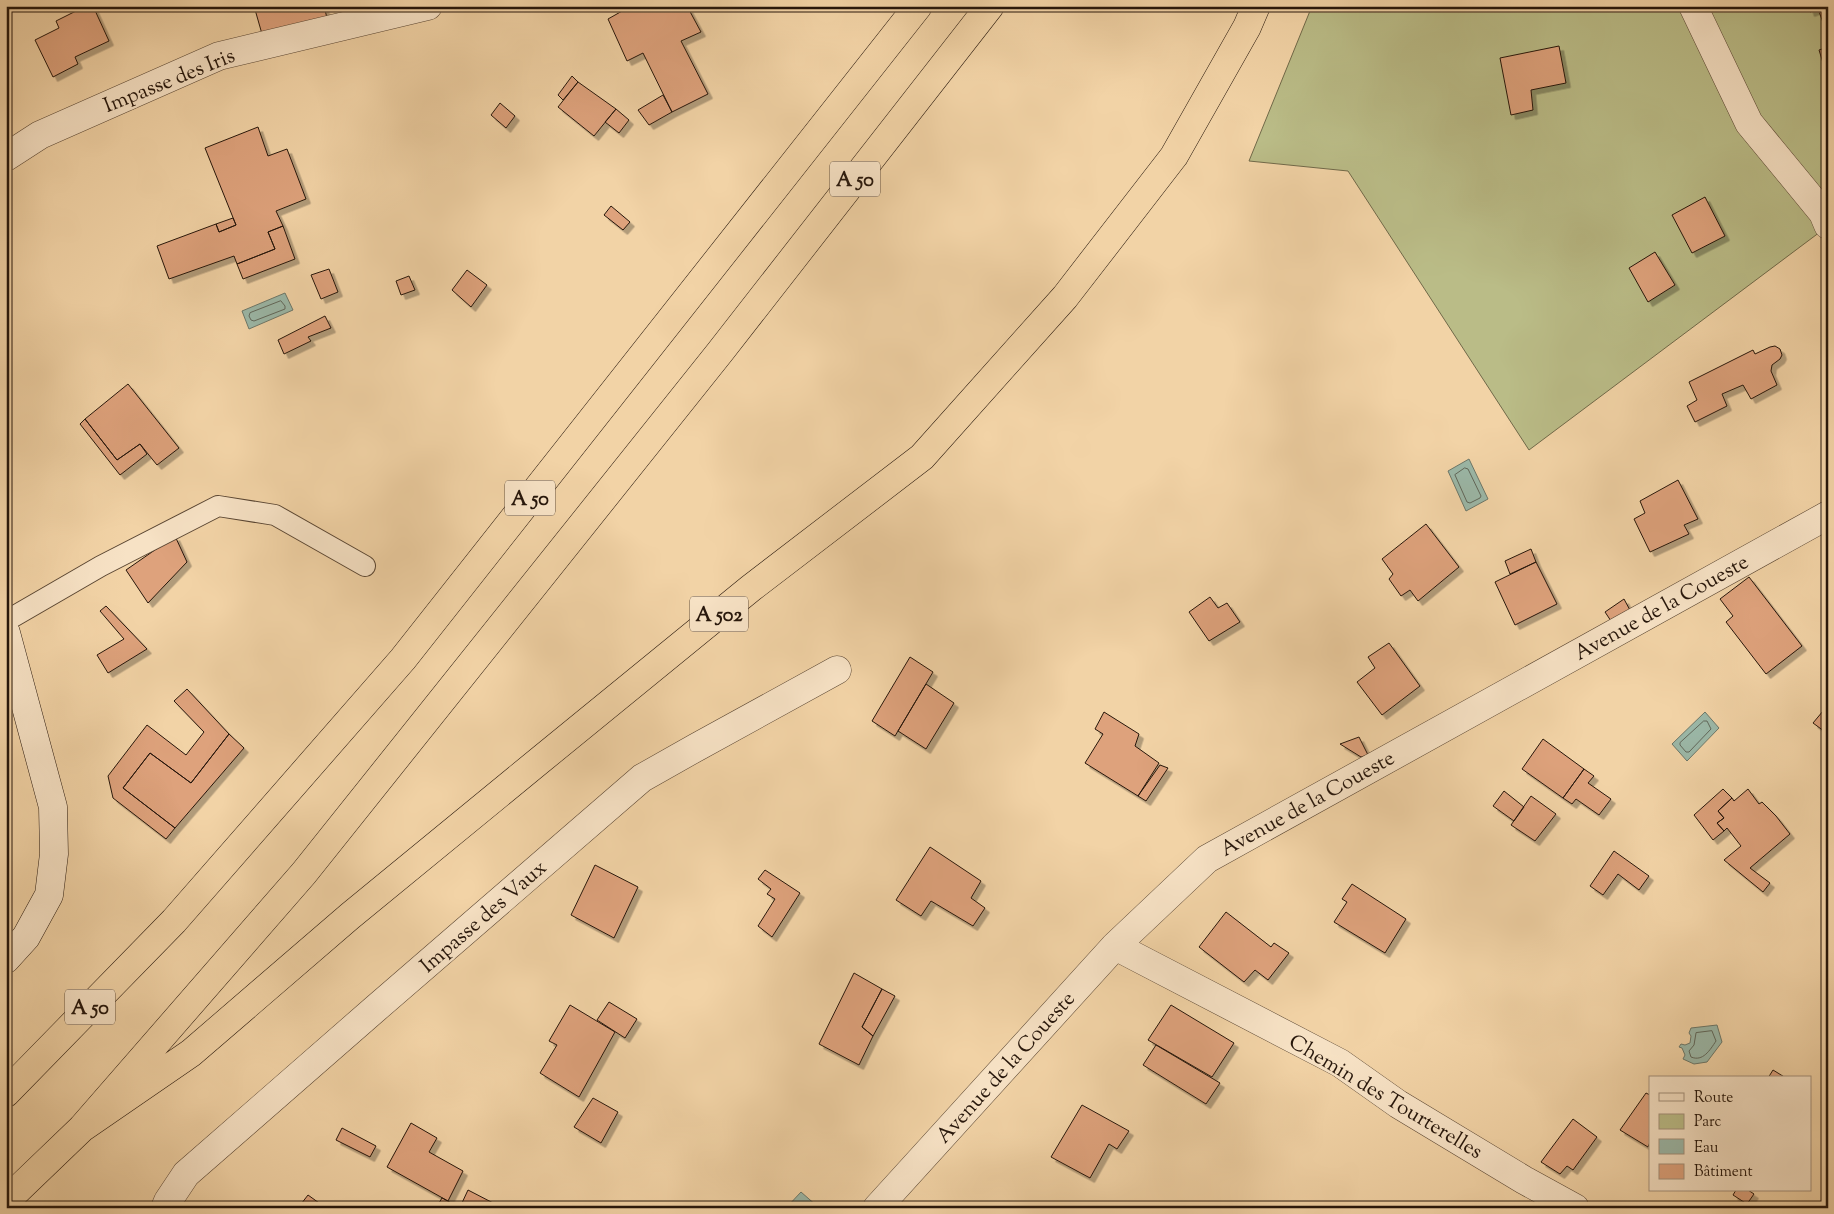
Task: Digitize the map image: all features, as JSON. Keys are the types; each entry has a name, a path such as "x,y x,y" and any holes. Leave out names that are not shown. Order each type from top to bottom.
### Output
{"highway":[{"path":"872,64 894,6"},
{"name":"A 50","path":"6,1093 174,921 404,658 918,6"},
{"name":"A 50","path":"6,1201 82,1128 304,873 714,360 990,6"},
{"name":"A 502","path":"82,1128 191,1053 350,916 546,754 751,588 922,456 1065,297 1174,156 1247,28 1256,6"}],"street":[{"name":"Impasse des Iris","path":"6,157 40,135 219,56 428,6"},
{"path":"1693,6 1749,123 1823,213 1828,225"},
{"name":"Avenue de la Coueste","path":"877,1208 1114,946 1207,858 1828,515"},
{"path":"6,633 53,807 54,854 49,895 26,937 6,959"},
{"name":"Impasse des Vaux","path":"165,1208 168,1200 186,1174 642,778 837,670"},
{"name":"Chemin des Tourterelles","path":"1114,946 1340,1063 1398,1104 1524,1180 1575,1208"}],"lane":[{"path":"6,621 101,566 218,506 275,515 365,566"}],"green space":[{"path":"1312,6 1828,6 1828,226 1529,450 1348,171 1249,161"}],"water":[{"path":"285,293 293,310 249,329 242,311"},
{"path":"1469,459 1488,499 1466,511 1448,471"},
{"path":"1705,712 1719,728 1687,761 1672,744"},
{"path":"1717,1025 1722,1042 1707,1062 1694,1064 1683,1059 1685,1055 1682,1048 1679,1047 1681,1044 1690,1043 1691,1036 1689,1033 1691,1028"},
{"path":"801,1192 817,1206 815,1208 786,1208"}],"building":[{"path":"86,6 93,6 109,41 75,57 78,64 53,77 35,40 59,28 56,21"},
{"path":"254,6 324,6 328,22 264,41"},
{"path":"631,6 687,6 701,32 681,41 708,94 672,112 643,53 627,61 608,19"},
{"path":"1808,6 1828,6 1828,36 1818,9 1810,12"},
{"path":"1559,46 1566,83 1531,90 1533,110 1511,115 1500,58"},
{"path":"1828,47 1828,76 1827,76 1819,50"},
{"path":"572,76 578,82 563,100 558,95"},
{"path":"578,82 616,109 594,136 558,107"},
{"path":"663,95 672,112 649,125 638,110"},
{"path":"500,103 515,116 506,128 491,115"},
{"path":"616,109 629,120 619,133 605,122"},
{"path":"258,127 268,156 287,149 306,199 276,211 283,226 268,232 275,249 237,264 234,256 169,279 157,246 216,224 219,232 236,225 205,148"},
{"path":"1705,197 1725,236 1692,253 1672,215"},
{"path":"611,206 630,222 623,230 604,215"},
{"path":"233,218 236,225 219,232 216,224"},
{"path":"283,226 295,259 243,279 237,264 275,249 268,232"},
{"path":"1655,252 1675,285 1648,302 1629,268"},
{"path":"329,269 338,292 321,299 311,275"},
{"path":"467,270 487,285 471,307 452,290"},
{"path":"409,276 415,290 401,295 396,281"},
{"path":"325,316 331,328 308,337 311,341 284,354 278,340"},
{"path":"1775,346 1780,349 1782,355 1772,365 1771,371 1777,385 1751,399 1743,385 1722,394 1727,406 1695,422 1687,406 1697,400 1689,382 1753,350 1755,354"},
{"path":"128,384 179,448 157,465 140,444 117,460 85,419"},
{"path":"85,419 117,460 140,444 147,454 120,475 80,424"},
{"path":"1678,480 1698,519 1684,525 1689,534 1650,552 1634,519 1645,513 1640,501"},
{"path":"1426,524 1459,567 1418,601 1410,590 1401,596 1389,579 1393,574 1382,559"},
{"path":"175,536 187,562 148,603 126,570"},
{"path":"1531,549 1536,562 1510,574 1505,561"},
{"path":"1536,562 1557,604 1515,625 1495,582"},
{"path":"1749,577 1802,646 1766,674 1726,622 1733,616 1720,599"},
{"path":"1210,597 1218,608 1227,603 1240,622 1209,641 1189,612"},
{"path":"1624,599 1631,612 1613,624 1605,612"},
{"path":"106,606 147,649 108,673 97,655 124,639 100,611"},
{"path":"1389,643 1420,686 1382,715 1357,682 1375,668 1368,657"},
{"path":"910,657 933,672 895,736 872,721"},
{"path":"926,684 954,703 926,749 898,731"},
{"path":"187,689 229,734 191,783 150,753 123,788 175,828 166,839 113,798 108,776 147,725 186,755 204,732 174,701"},
{"path":"1828,705 1828,734 1813,723"},
{"path":"1104,712 1139,734 1135,746 1159,763 1138,796 1085,763 1103,734 1095,729"},
{"path":"229,734 244,748 175,828 123,788 150,753 191,783"},
{"path":"1359,737 1368,755 1361,757 1340,744"},
{"path":"1543,739 1584,769 1563,798 1522,769"},
{"path":"1160,765 1168,768 1146,801 1138,796"},
{"path":"1584,769 1594,776 1588,783 1611,799 1599,815 1576,799 1572,804 1563,798"},
{"path":"1723,789 1732,798 1718,811 1724,818 1717,823 1724,831 1713,840 1694,815"},
{"path":"1748,789 1759,804 1762,802 1790,834 1750,868 1770,883 1763,892 1724,860 1741,846 1727,828 1724,831 1717,823 1724,818 1718,811 1732,798 1734,801"},
{"path":"1504,791 1524,807 1514,821 1493,806"},
{"path":"1531,796 1556,814 1535,841 1511,825"},
{"path":"930,847 981,881 971,898 985,908 973,926 931,901 921,916 896,900"},
{"path":"1614,851 1649,876 1639,890 1618,874 1603,895 1590,886"},
{"path":"595,865 638,887 614,938 571,915"},
{"path":"765,870 800,893 772,937 758,926 775,899 767,894 771,889 758,879"},
{"path":"1352,884 1406,919 1385,953 1334,922 1347,902 1342,899"},
{"path":"1226,912 1271,947 1274,943 1289,953 1268,980 1255,970 1244,982 1199,947"},
{"path":"854,973 882,989 862,1027 873,1036 859,1065 819,1044"},
{"path":"882,989 895,996 873,1036 862,1027"},
{"path":"609,1002 637,1019 625,1038 597,1020"},
{"path":"570,1005 615,1032 579,1097 540,1073 557,1045 549,1041"},
{"path":"1171,1005 1234,1043 1212,1077 1148,1040"},
{"path":"1156,1045 1220,1083 1206,1104 1143,1065"},
{"path":"1773,1070 1783,1076 1769,1076"},
{"path":"1646,1093 1649,1094 1648,1147 1620,1130"},
{"path":"593,1098 618,1112 601,1143 574,1127"},
{"path":"1082,1105 1129,1131 1117,1149 1109,1144 1090,1178 1051,1157"},
{"path":"1573,1119 1597,1137 1573,1170 1567,1166 1560,1174 1541,1162"},
{"path":"411,1123 437,1138 429,1152 463,1171 448,1201 387,1167"},
{"path":"342,1128 376,1146 370,1157 336,1140"},
{"path":"468,1190 497,1205 496,1208 467,1208 461,1205"},
{"path":"1735,1192 1751,1192 1754,1194 1747,1204 1733,1195"},
{"path":"308,1195 326,1208 298,1208"},
{"path":"442,1198 459,1207 461,1205 467,1208 436,1208"}]}
